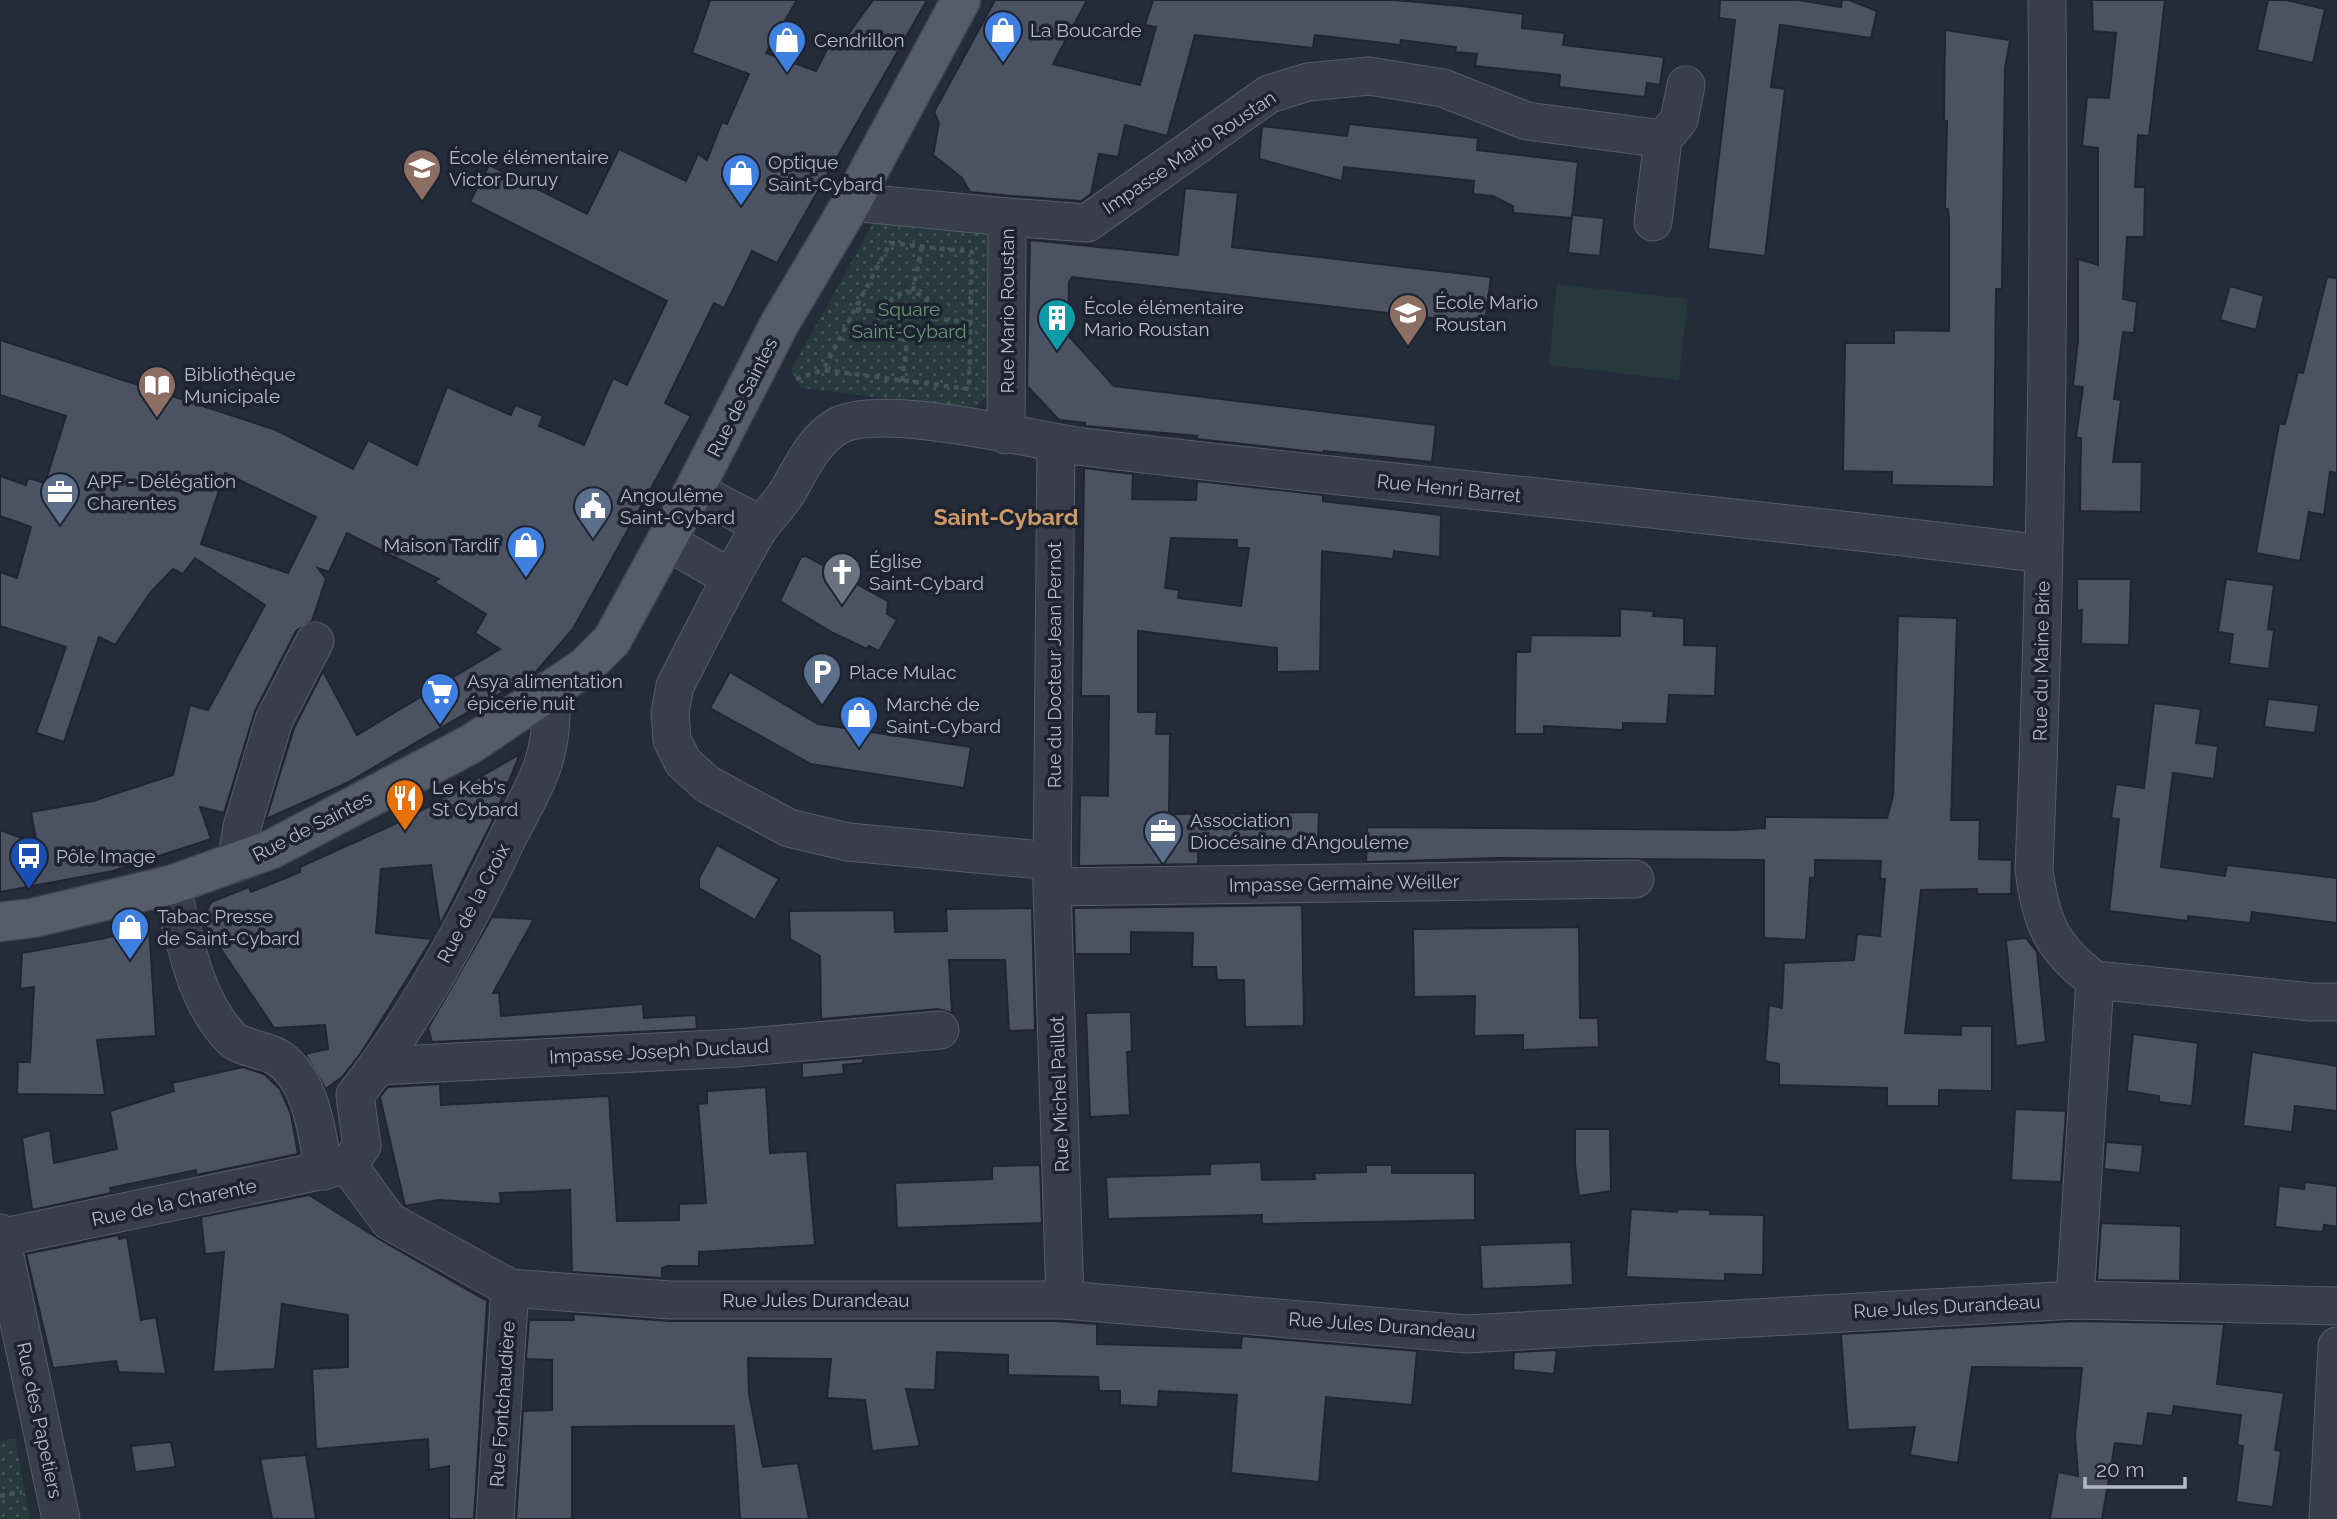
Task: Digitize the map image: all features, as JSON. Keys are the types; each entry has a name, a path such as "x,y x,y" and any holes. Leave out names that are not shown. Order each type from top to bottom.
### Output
{"main road":[{"name":"Rue de Saintes","path":"0,923 33,918 171,885 272,849 471,744 585,667 612,640 694,490 780,323 852,202 961,0"}],"street":[{"name":"Rue du Maine Brie","path":"2047,0 2049,214 2042,680 2034,869 2038,907 2049,930 2069,961 2095,980"},
{"name":"Impasse Mario Roustan","path":"1007,217 1087,223 1269,94 1308,82 1369,76 1443,89 1527,121 1663,139"},
{"path":"1653,222 1663,139 1679,120 1686,85"},
{"name":"Rue Mario Roustan","path":"852,202 1007,217 1006,435"},
{"name":"Rue Henri Barret","path":"855,419 894,418 1056,443 1262,468 1839,528 2043,554"},
{"name":"Impasse Germaine Weiller","path":"855,419 835,428 813,447 784,498 761,525 675,685 670,713 672,740 683,762 707,784 789,828 848,842 1052,874 1635,878"},
{"name":"Rue du Docteur Jean Pernot","path":"1052,874 1056,443"},
{"path":"694,490 761,525"},
{"path":"666,541 731,578"},
{"path":"236,863 242,827 274,720 315,641"},
{"name":"Rue de la Croix","path":"355,1095 378,1066 424,995 485,885 543,764 553,719 549,690"},
{"name":"Rue Michel Paillot","path":"1052,874 1065,1300"},
{"path":"171,885 194,975 210,1010 232,1040 277,1057 299,1082 336,1168 388,1221 510,1288"},
{"path":"2075,1300 2095,980 2311,1002 2337,1002"},
{"name":"Impasse Joseph Duclaud","path":"378,1066 736,1048 940,1030"},
{"path":"313,1110 355,1095 362,1146 336,1168"},
{"name":"Rue de la Charente","path":"0,1238 336,1168"},
{"name":"Rue des Papetiers","path":"0,1233 61,1519"},
{"name":"Rue Jules Durandeau","path":"510,1288 670,1300 1065,1300 1467,1334 2075,1300 2337,1306"},
{"name":"Rue Fontchaudière","path":"495,1519 510,1288"},
{"path":"2328,1519 2337,1346"}],"path":[{"path":"796,379 823,370 969,389 972,252 890,243 823,370"},
{"path":"913,291 922,246"},
{"path":"913,291 925,296 933,306 934,319 929,331 919,339 907,341 894,336 887,326 884,313 889,300 900,292 913,291"},
{"path":"856,309 884,313"},
{"path":"934,319 970,322"},
{"path":"902,381 907,341"}],"green space":[{"name":"Square Saint-Cybard","path":"876,218 989,233 989,394 974,409 801,388 791,370"},
{"path":"1557,284 1688,299 1679,380 1549,365"},
{"path":"15,1439 30,1519 0,1519 0,1441"}],"building":[{"path":"710,0 797,0 766,53 816,71 833,38 843,41 873,0 927,0 777,263 752,251 724,308 714,303 665,403 691,416 573,629 535,673 347,783 266,819 294,728 323,671 357,735 500,649 475,633 486,614 434,582 439,579 347,533 329,572 318,568 326,579 312,621 296,631 255,711 224,813 200,807 211,839 113,871 0,892 0,830 37,844 31,812 93,801 173,775 190,705 208,710 265,605 195,558 183,574 173,569 150,593 115,645 99,637 64,742 36,733 66,647 0,626 0,572 17,578 31,527 0,516 0,476 26,485 28,478 45,483 66,416 0,395 0,340 276,430 353,469 368,440 417,465 447,387 511,415 515,405 543,416 539,426 584,445 613,378 627,385 667,301 470,202 489,165 587,214 619,149 686,181 698,154 707,160 722,122 727,124 749,74 692,53","holes":["225,473 316,517 288,573 201,544"]},
{"path":"995,0 1087,0 1053,64 1140,85 1156,27 1145,25 1153,0 1394,0 1461,6 1523,14 1522,28 1565,33 1563,45 1664,57 1660,85 1647,83 1645,97 1559,87 1560,75 1475,66 1477,54 1455,52 1456,47 1401,40 1400,45 1315,35 1313,48 1195,35 1167,136 1125,125 1118,157 1099,154 1091,194 1081,201 1011,196 970,192 962,178 933,155 939,123 934,112"},
{"path":"1720,0 1798,0 1841,7 1842,0 1849,0 1877,11 1871,38 1780,25 1771,87 1785,89 1765,256 1708,249 1735,20 1719,18"},
{"path":"2092,0 2165,0 2149,136 2138,135 2135,187 2145,187 2144,237 2127,237 2123,299 2137,302 2134,333 2123,332 2114,399 2121,400 2113,462 2142,462 2141,512 2080,511 2081,438 2076,437 2083,387 2073,386 2078,340 2078,259 2098,265 2098,148 2082,146 2087,97 2109,98 2116,33 2093,31"},
{"path":"2268,0 2286,0 2325,9 2313,63 2257,50"},
{"path":"1945,30 2010,40 2005,68 2002,289 1996,289 1994,487 1892,485 1892,472 1843,471 1845,343 1894,343 1894,330 1949,331 1949,221 1948,209 1945,209"},
{"path":"1349,124 1478,138 1477,150 1578,162 1572,218 1513,213 1513,206 1493,196 1473,194 1474,181 1344,167 1342,181 1259,159 1262,126 1347,136"},
{"path":"1185,188 1238,193 1232,247 1491,277 1485,324 1072,277 1069,282 1068,335 1114,386 1436,425 1432,462 1324,453 1197,439 1197,436 1085,426 1085,423 1059,420 1027,386 1030,240 1178,255"},
{"path":"1572,215 1604,218 1600,256 1568,253"},
{"path":"2327,277 2337,278 2337,473 2330,472 2324,515 2309,512 2300,561 2256,553 2279,424 2285,424 2298,372 2303,373"},
{"path":"2230,286 2264,296 2256,330 2220,320"},
{"path":"1084,468 1133,474 1132,499 1196,500 1197,481 1323,495 1323,501 1441,515 1440,557 1394,551 1393,559 1322,551 1320,671 1277,672 1277,648 1138,631 1138,712 1157,712 1156,734 1170,734 1169,814 1319,812 1318,839 1198,840 1198,864 1079,866 1080,795 1108,796 1109,696 1081,696","holes":["1171,538 1237,540 1237,548 1249,548 1241,606 1178,598 1179,590 1165,588"]},
{"name":"Église Saint-Cybard","path":"806,556 888,601 887,614 897,620 879,651 869,646 867,649 833,633 780,601 801,557"},
{"path":"2077,579 2131,579 2129,645 2081,644 2082,610 2077,611"},
{"path":"2226,579 2274,585 2268,629 2274,630 2269,669 2229,664 2233,634 2218,632"},
{"path":"1620,609 1654,611 1653,616 1684,618 1684,645 1717,646 1715,696 1669,695 1667,724 1623,723 1623,730 1544,726 1544,734 1515,734 1516,652 1530,652 1531,635 1620,636"},
{"path":"1898,616 1957,618 1951,820 1980,820 1979,859 2012,860 2011,894 1977,894 1977,889 1921,890 1905,1033 1961,1035 1961,1026 1992,1026 1992,1091 1939,1090 1939,1106 1887,1106 1887,1088 1779,1085 1779,1064 1765,1061 1769,1005 1782,1008 1784,963 1854,960 1857,934 1880,936 1885,879 1880,879 1881,861 1815,860 1815,877 1810,878 1806,940 1764,938 1764,860 1498,858 1366,862 1367,827 1735,830 1765,828 1765,817 1887,818 1893,796"},
{"path":"730,672 818,724 971,747 964,788 811,764 710,708"},
{"path":"2268,699 2319,705 2315,733 2264,727"},
{"path":"2154,703 2201,709 2196,743 2218,746 2214,779 2173,773 2161,867 2225,876 2227,865 2337,878 2337,923 2252,912 2250,923 2188,916 2188,921 2109,911 2119,819 2111,818 2116,784 2144,788"},
{"path":"520,754 492,822 440,925 431,865 381,869 376,933 432,939 361,1053 342,1077 326,1089 305,1054 328,1049 325,1025 274,1028 202,921 211,902 249,887 251,892 300,872 300,867 408,818"},
{"path":"717,845 779,879 755,920 699,888 699,878"},
{"path":"1302,905 1304,1026 1245,1027 1244,980 1217,980 1216,967 1192,967 1193,933 1131,932 1131,954 1075,954 1074,908"},
{"path":"1032,908 1035,1030 1009,1031 1005,960 949,960 952,1013 938,1009 821,1019 820,956 790,939 789,911 894,910 895,932 947,931 946,909"},
{"path":"492,917 534,919 493,993 499,993 501,1016 643,1004 644,1018 696,1015 697,1029 432,1042 428,1028"},
{"path":"149,925 156,1036 97,1040 105,1095 17,1094 18,1062 30,1062 34,987 20,989 22,953 105,938"},
{"path":"1579,927 1580,1018 1598,1018 1599,1047 1523,1050 1523,1035 1474,1036 1475,996 1414,997 1413,929"},
{"path":"2026,938 2037,952 2046,1042 2016,1046 2006,940"},
{"path":"1131,1012 1132,1051 1127,1052 1130,1115 1090,1117 1086,1013"},
{"path":"2133,1034 2198,1043 2192,1106 2159,1102 2159,1096 2127,1091"},
{"path":"2252,1052 2337,1066 2337,1111 2295,1106 2292,1132 2243,1126"},
{"path":"863,1058 863,1063 843,1065 844,1074 802,1078 802,1063"},
{"path":"243,1067 264,1074 280,1089 291,1114 298,1154 196,1175 196,1170 110,1188 111,1193 32,1210 22,1138 50,1130 54,1163 117,1149 110,1111 174,1091 172,1083"},
{"path":"440,1084 441,1105 609,1096 617,1221 679,1220 679,1204 706,1203 698,1104 707,1103 707,1091 766,1087 770,1153 807,1151 815,1245 699,1252 699,1266 668,1266 662,1268 662,1278 572,1272 570,1190 500,1193 501,1204 439,1200 405,1206 380,1097 388,1087"},
{"path":"2015,1109 2066,1111 2061,1182 2011,1180"},
{"path":"1575,1129 1610,1129 1611,1191 1579,1196 1575,1165"},
{"path":"2106,1142 2143,1145 2140,1173 2104,1169"},
{"path":"1261,1162 1262,1180 1315,1179 1314,1173 1366,1172 1366,1165 1392,1165 1392,1173 1475,1173 1475,1220 1262,1224 1262,1215 1108,1219 1106,1177 1210,1174 1210,1164"},
{"path":"1040,1165 1042,1223 897,1228 895,1183 992,1179 992,1166"},
{"path":"2305,1182 2337,1186 2337,1227 2324,1225 2323,1232 2275,1227 2279,1186 2304,1189"},
{"path":"309,1195 487,1301 474,1519 449,1519 449,1466 429,1470 428,1439 316,1449 312,1369 348,1367 348,1315 282,1304 275,1369 213,1372 224,1252 205,1254 201,1217"},
{"path":"1631,1209 1677,1212 1677,1209 1710,1210 1710,1214 1764,1215 1763,1275 1725,1274 1725,1281 1626,1277"},
{"path":"2101,1223 2181,1226 2180,1281 2097,1280"},
{"path":"118,1235 119,1239 127,1237 141,1320 156,1317 166,1374 119,1372 116,1361 53,1368 26,1254"},
{"path":"1571,1242 1573,1285 1482,1289 1480,1245"},
{"path":"573,1314 670,1321 1055,1321 1097,1324 1097,1344 1241,1348 1242,1336 1417,1351 1412,1405 1326,1397 1319,1482 1231,1473 1237,1395 1159,1391 1158,1407 1120,1405 1120,1391 1099,1391 1098,1377 1008,1375 1008,1355 937,1352 935,1390 906,1389 920,1446 872,1451 865,1400 827,1398 831,1359 748,1358 749,1394 763,1467 798,1463 809,1519 740,1519 734,1426 649,1426 572,1427 572,1519 516,1519 523,1411 552,1410 552,1360 526,1359 529,1320 574,1320"},
{"path":"2075,1321 2224,1324 2217,1384 2284,1393 2275,1450 2281,1451 2273,1507 2236,1502 2243,1446 2237,1445 2241,1415 2174,1406 2172,1416 2148,1413 2143,1446 2115,1443 2102,1519 2050,1519 2058,1472 2078,1476 2075,1435 2082,1368 1972,1367 1958,1463 1910,1455 1915,1427 1848,1430 1841,1334"},
{"path":"1557,1350 1554,1374 1513,1370 1514,1352"},
{"path":"171,1442 176,1467 135,1472 131,1446"},
{"path":"306,1455 316,1519 272,1519 260,1459"}],"place":[{"name":"La Boucarde","path":"1003,64"},
{"name":"Cendrillon","path":"787,74"},
{"name":"École élémentaire Victor Duruy","path":"422,202"},
{"name":"Optique Saint-Cybard","path":"741,207"},
{"name":"École Mario Roustan","path":"1408,347"},
{"name":"École élémentaire Mario Roustan","path":"1057,352"},
{"name":"Bibliothèque Municipale","path":"157,419"},
{"name":"APF - Délégation Charentes","path":"60,526"},
{"name":"Angoulême Saint-Cybard","path":"593,540"},
{"name":"Maison Tardif","path":"526,579"},
{"name":"Église Saint-Cybard","path":"842,606"},
{"name":"Place Mulac","path":"822,706"},
{"name":"Asya alimentation épicerie nuit","path":"440,726"},
{"name":"Marché de Saint-Cybard","path":"859,749"},
{"name":"Le Keb's St Cybard","path":"405,832"},
{"name":"Association Diocésaine d'Angouleme","path":"1163,865"},
{"name":"Pôle Image","path":"29,890"},
{"name":"Tabac Presse de Saint-Cybard","path":"130,961"}],"district":[{"name":"Saint-Cybard","path":"1006,517"}]}
